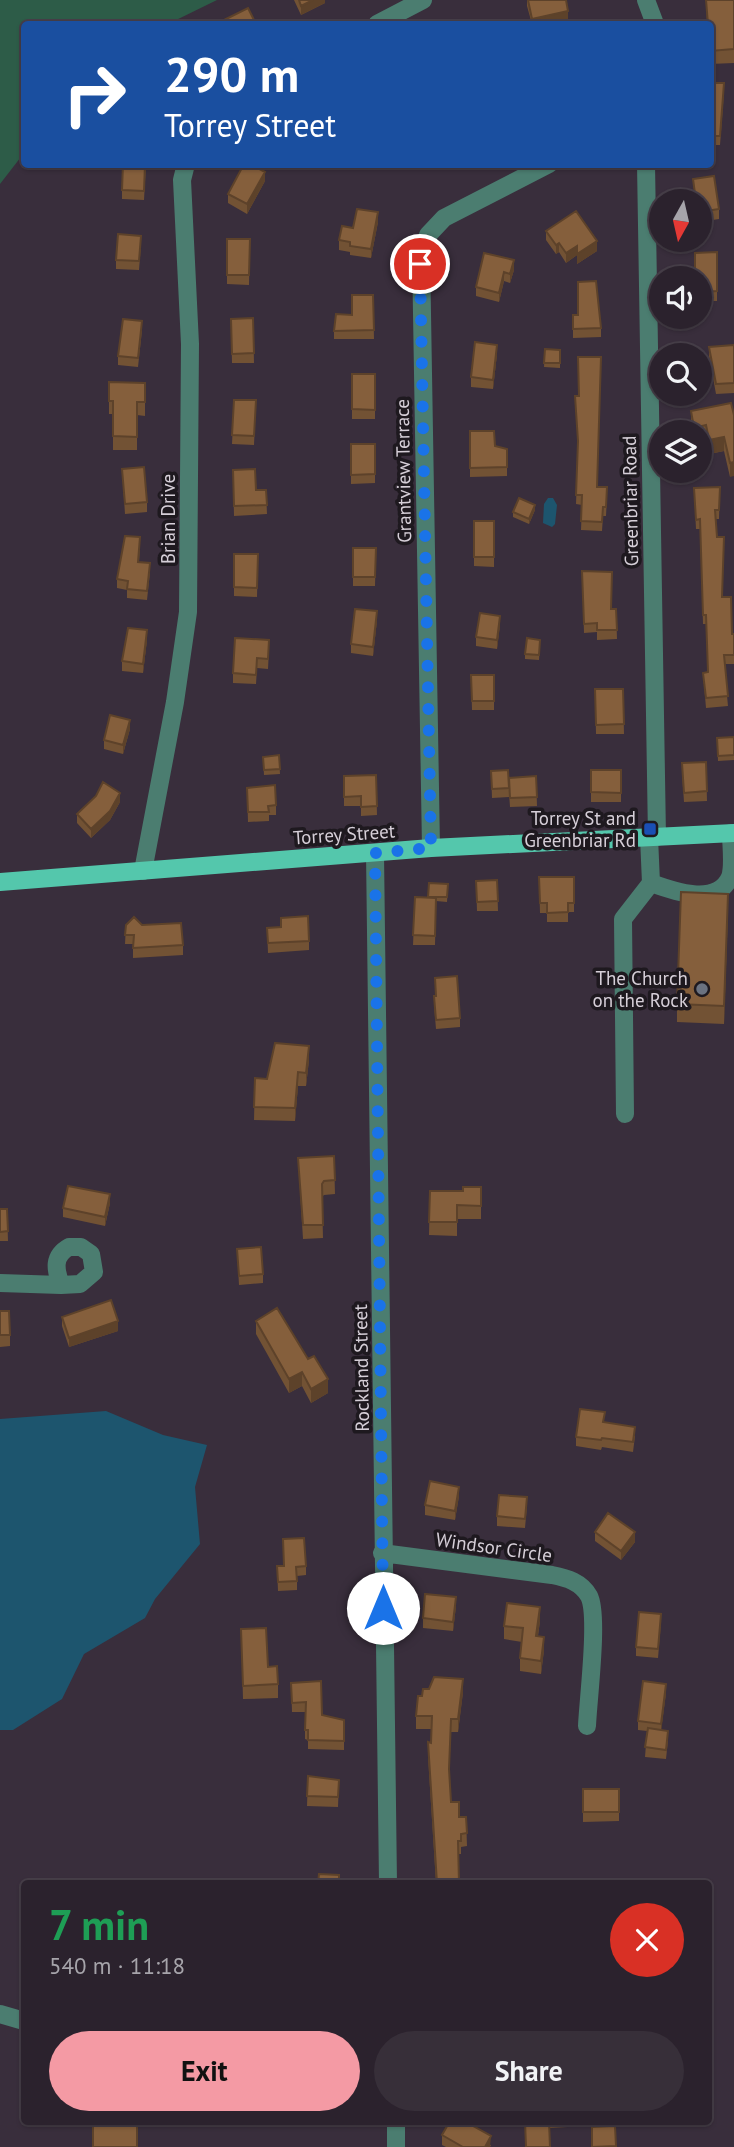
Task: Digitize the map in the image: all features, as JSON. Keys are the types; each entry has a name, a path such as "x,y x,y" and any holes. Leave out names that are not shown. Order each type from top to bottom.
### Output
{"main road":[{"name":"Torrey Street","path":"0,883 431,848 732,833"}],"street":[{"path":"383,21 424,0"},
{"path":"646,0 654,21"},
{"name":"Brian Drive","path":"143,871 176,702 188,612 190,344 182,180 185,168"},
{"name":"Grantview Terrace","path":"431,848 421,254 428,235 444,218 541,168"},
{"name":"Greenbriar Road","path":"646,168 653,837 651,883"},
{"path":"625,1114 623,919 651,883 678,893 706,894 724,886 732,875 732,833"},
{"name":"Rockland Street","path":"375,853 388,1880"},
{"path":"0,1283 61,1285"},
{"name":"Windsor Circle","path":"382,1553 552,1575 571,1580 581,1587 593,1608 587,1726"},
{"path":"0,2014 21,2020"},
{"path":"396,2125 396,2147"}],"green space":[{"path":"0,0 217,0 174,21 21,21 21,157 0,184"}],"water":[{"path":"548,498 553,498 557,505 555,524 552,527 543,523 544,504"},
{"path":"106,1411 163,1435 207,1445 195,1487 200,1544 155,1599 145,1618 84,1654 62,1699 13,1730 0,1730 0,1419"}],"building":[{"path":"299,0 313,0 301,6"},
{"path":"528,0 566,0 568,11 532,19"},
{"path":"706,0 734,0 734,49 714,51 714,21 708,21"},
{"path":"248,8 254,21 222,21"},
{"path":"714,83 724,83 720,136 714,136"},
{"path":"123,168 145,168 144,191 122,190"},
{"path":"242,168 258,168 265,172 247,204 228,194"},
{"path":"714,176 719,209 712,210 712,189 694,189 693,179"},
{"path":"357,209 378,212 371,249 350,246 350,242 339,240 342,226 353,228"},
{"path":"576,211 597,241 577,254 577,246 566,253 546,231"},
{"path":"118,234 141,236 139,261 116,260"},
{"path":"227,239 250,239 249,275 227,275"},
{"path":"717,252 717,291 712,291 712,266 695,266 695,253"},
{"path":"484,253 514,260 510,274 504,272 499,293 476,287"},
{"path":"596,281 601,328 573,329 573,315 578,315 578,282"},
{"path":"352,295 373,295 374,330 334,331 336,314 352,315"},
{"path":"253,318 254,353 232,354 231,319"},
{"path":"123,319 142,321 138,358 118,356"},
{"path":"475,342 497,345 493,380 471,377"},
{"path":"734,345 734,383 716,384 712,347"},
{"path":"545,349 560,350 560,363 544,363"},
{"path":"578,357 601,357 597,487 607,487 602,522 581,521 582,495 576,495 578,441 575,396 579,396"},
{"path":"352,374 375,374 375,410 352,409"},
{"path":"109,382 145,383 145,402 137,402 137,437 113,436 113,401 109,401"},
{"path":"234,400 256,400 254,436 232,435"},
{"path":"731,403 734,415 734,462 730,463 724,437 712,439 712,420 693,420 691,411"},
{"path":"470,431 494,431 495,446 507,449 507,467 470,468"},
{"path":"351,444 375,444 375,474 351,475"},
{"path":"144,467 147,502 125,504 122,469"},
{"path":"255,469 256,490 266,490 267,505 234,506 233,470"},
{"path":"720,487 719,510 715,510 717,537 724,537 722,597 731,597 734,655 724,655 728,696 706,698 703,673 708,672 706,615 703,615 700,519 696,520 694,488"},
{"path":"519,498 535,505 529,519 513,512"},
{"path":"474,521 494,521 494,557 474,557"},
{"path":"125,536 140,537 138,562 150,563 147,591 127,589 128,581 117,579"},
{"path":"353,548 376,548 375,577 353,577"},
{"path":"234,554 258,554 257,588 234,587"},
{"path":"582,571 612,572 611,609 616,609 617,630 597,630 597,623 584,624"},
{"path":"355,609 377,611 373,647 351,644"},
{"path":"480,613 500,616 497,640 476,637"},
{"path":"128,628 147,630 143,664 122,661"},
{"path":"235,638 269,640 268,659 257,658 256,675 233,673"},
{"path":"527,638 540,640 539,655 525,654"},
{"path":"471,675 494,675 494,701 472,701"},
{"path":"595,689 623,689 624,724 596,725"},
{"path":"110,715 130,720 123,745 104,740"},
{"path":"734,737 734,755 718,756 717,738"},
{"path":"279,755 280,769 264,770 263,757"},
{"path":"706,762 707,791 684,793 682,763"},
{"path":"508,770 509,788 492,789 491,771"},
{"path":"591,770 621,770 621,793 591,792"},
{"path":"376,775 377,806 361,807 361,796 344,797 344,776"},
{"path":"536,776 537,797 510,798 509,778"},
{"path":"103,782 120,793 110,811 91,829 77,814 96,796"},
{"path":"275,785 276,805 268,806 269,812 248,812 247,788"},
{"path":"539,877 574,877 574,903 568,903 568,912 547,913 547,903 540,903"},
{"path":"497,880 498,901 477,902 476,881"},
{"path":"429,883 448,884 447,897 428,897"},
{"name":"The Church on the Rock","path":"681,892 728,894 724,1006 677,1004"},
{"path":"415,897 436,898 435,936 413,935"},
{"path":"308,916 309,941 268,943 267,928 281,927 281,918"},
{"path":"134,917 142,925 181,923 183,945 133,948 134,935 125,935 126,925"},
{"path":"457,976 460,1018 436,1020 435,978"},
{"path":"275,1043 309,1046 306,1073 298,1072 295,1108 254,1107 255,1078 267,1079"},
{"path":"334,1156 335,1180 324,1181 322,1184 323,1225 303,1225 298,1158"},
{"path":"68,1186 110,1194 105,1217 63,1208"},
{"path":"463,1187 481,1187 481,1206 457,1205 457,1222 429,1222 430,1191 463,1191"},
{"path":"0,1209 7,1209 8,1231 0,1232"},
{"path":"261,1247 263,1274 239,1276 237,1249"},
{"path":"111,1300 118,1321 69,1338 62,1317"},
{"path":"277,1308 308,1359 314,1356 328,1379 311,1389 302,1372 289,1379 256,1321"},
{"path":"0,1311 9,1311 10,1335 0,1335"},
{"path":"580,1409 605,1412 603,1422 635,1427 633,1442 576,1437"},
{"path":"430,1481 459,1487 455,1511 425,1505"},
{"path":"499,1495 527,1497 525,1519 497,1516"},
{"path":"608,1513 635,1532 621,1551 595,1532"},
{"path":"304,1538 306,1566 296,1567 297,1581 278,1582 277,1566 284,1566 283,1539"},
{"path":"425,1594 456,1597 453,1622 423,1618"},
{"path":"507,1603 540,1607 536,1636 544,1637 541,1661 520,1658 523,1628 504,1626"},
{"path":"639,1612 661,1614 658,1649 636,1647"},
{"path":"266,1628 268,1667 277,1666 278,1684 243,1686 241,1629"},
{"path":"434,1677 463,1679 458,1719 451,1719 449,1769 451,1802 459,1802 459,1817 466,1817 467,1833 461,1834 461,1841 458,1841 459,1880 437,1880 428,1742 431,1743 432,1716 416,1716 418,1696 422,1696 423,1689 429,1689"},
{"path":"321,1681 322,1715 344,1720 344,1741 308,1740 308,1730 305,1730 306,1702 292,1703 291,1683"},
{"path":"643,1681 666,1684 661,1724 638,1721"},
{"path":"648,1728 668,1731 666,1750 645,1747"},
{"path":"308,1776 339,1780 338,1797 307,1796"},
{"path":"583,1789 619,1789 619,1812 583,1812"},
{"path":"319,1874 339,1875 339,1880 318,1880"},
{"path":"93,2125 137,2125 137,2147 93,2147"},
{"path":"448,2125 471,2125 491,2136 485,2147 463,2147 442,2135"},
{"path":"525,2125 549,2125 550,2147 526,2147"},
{"path":"615,2126 616,2146 592,2147 592,2127"}],"place":[{"name":"Torrey St and Greenbriar Rd","path":"650,829"},
{"name":"The Church on the Rock","path":"702,989"}],"route":[{"path":"383,1608 375,853 431,848 420,264"}]}
